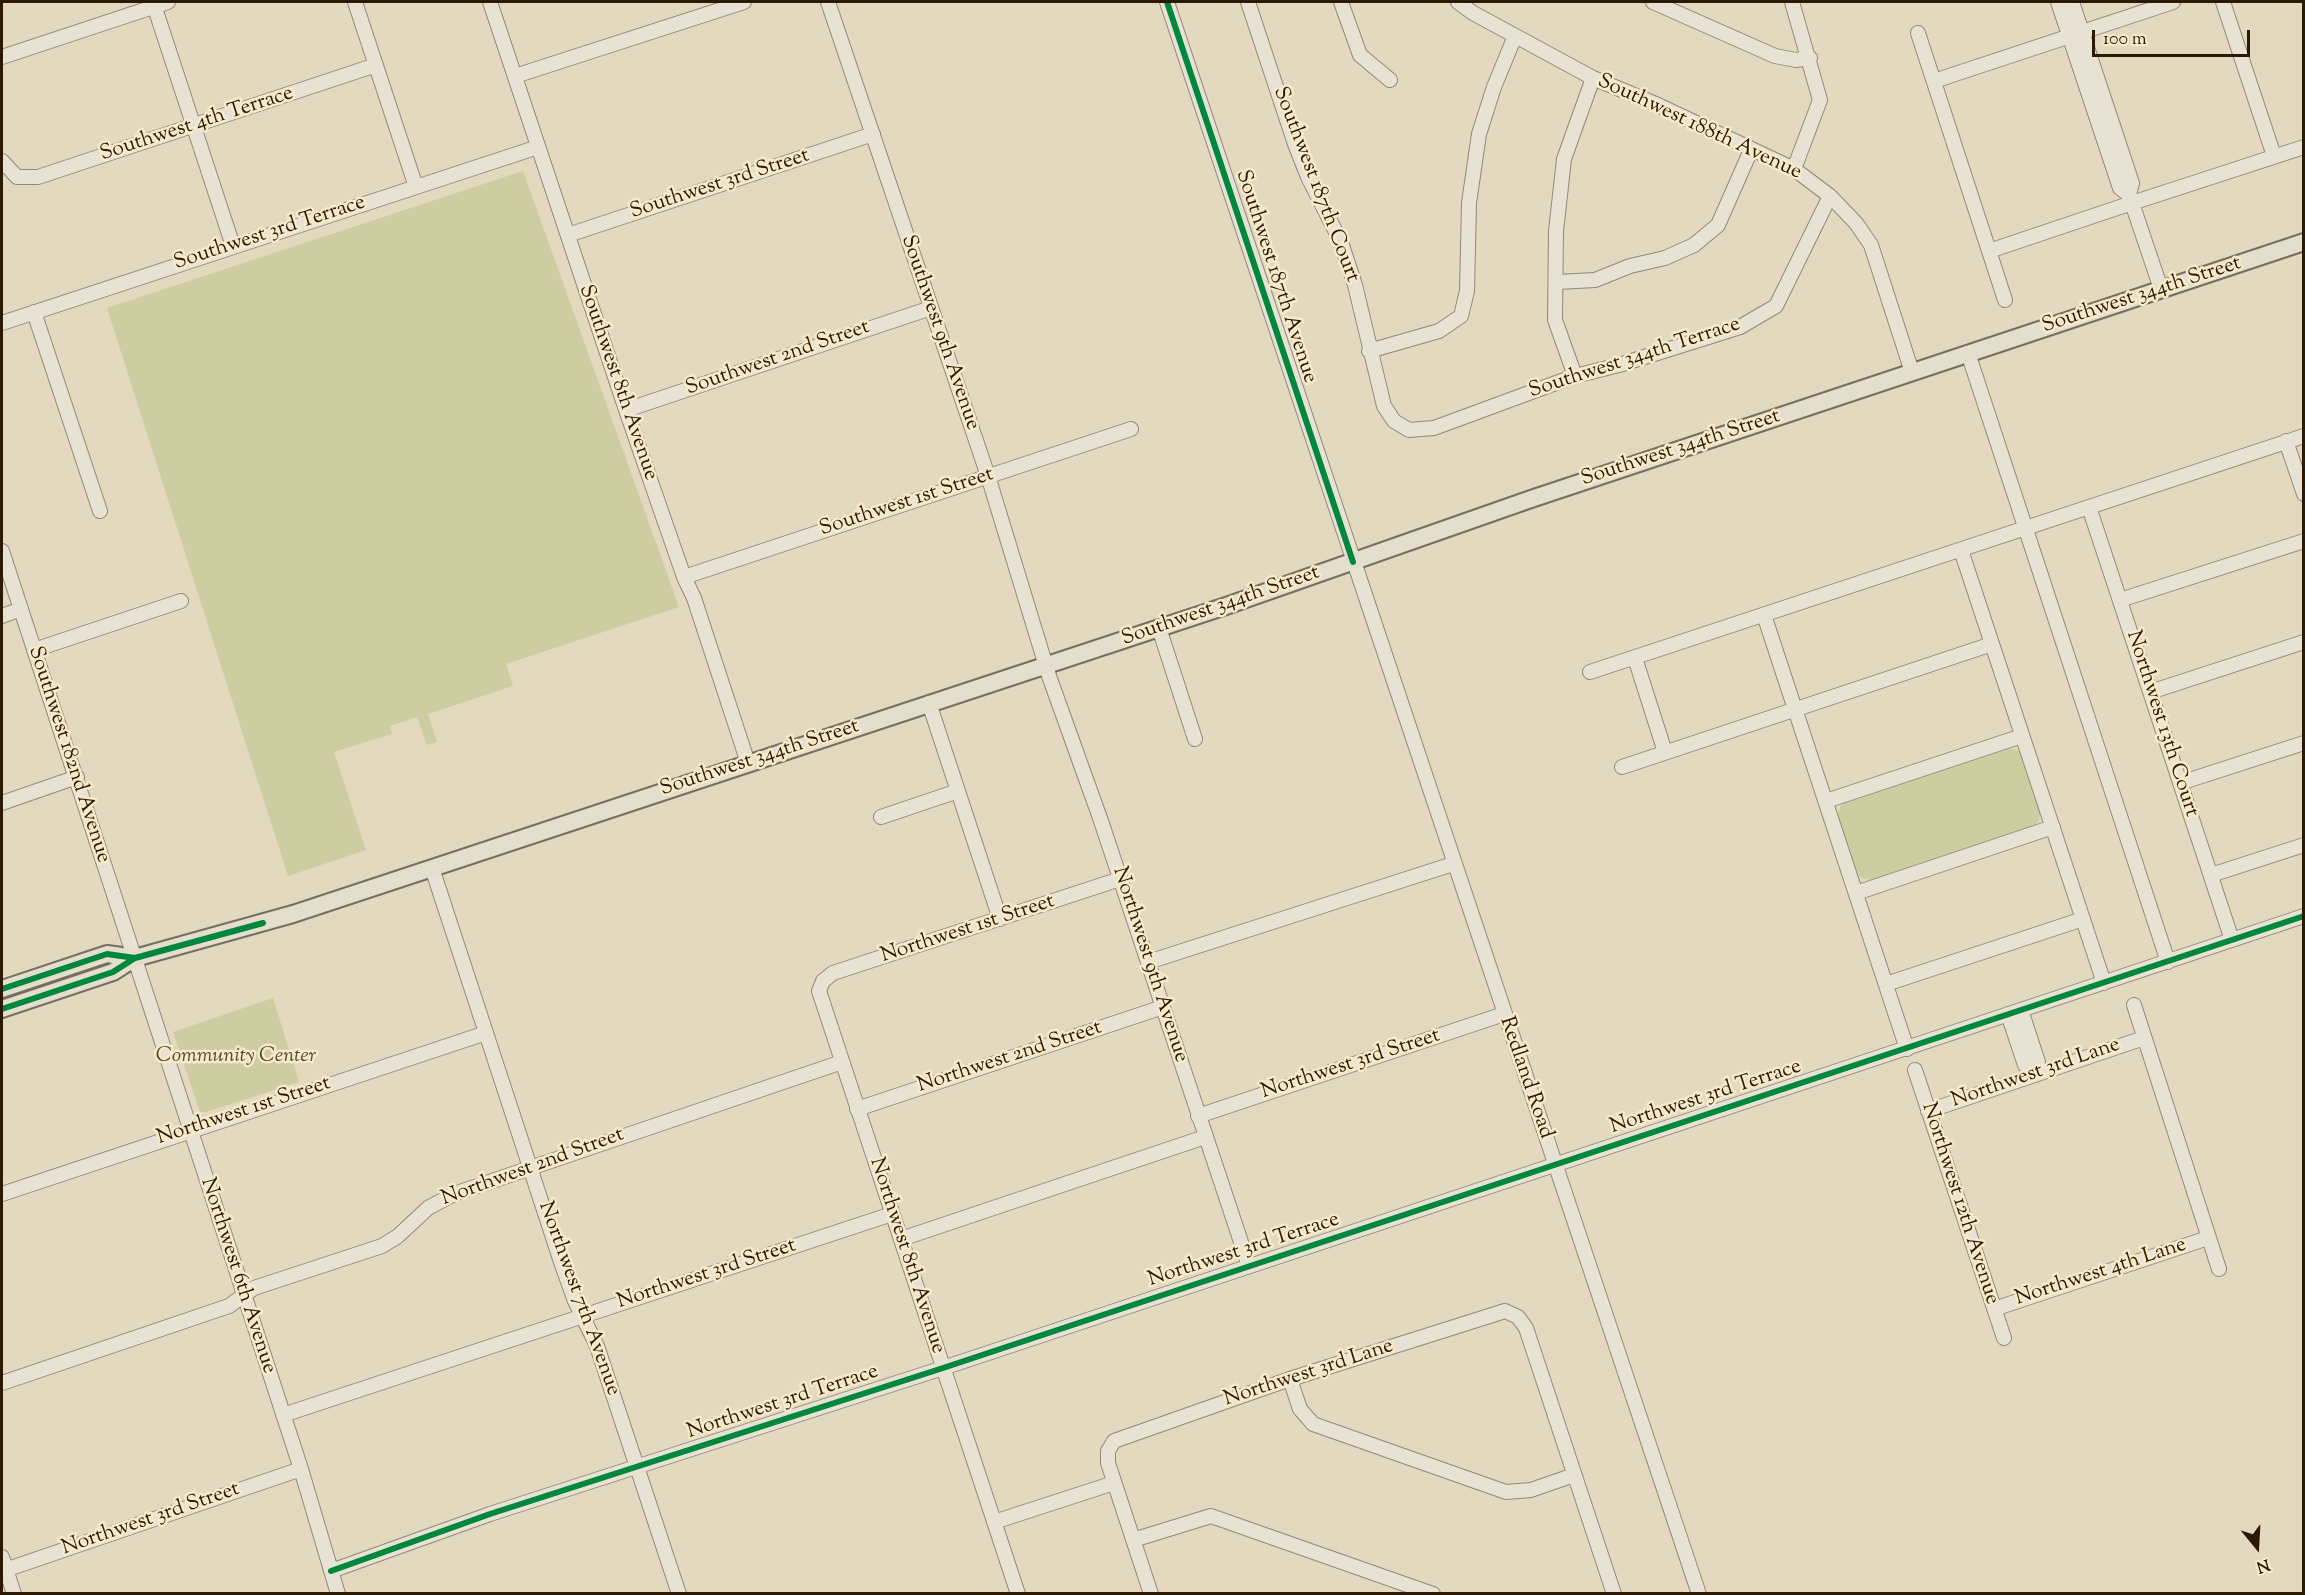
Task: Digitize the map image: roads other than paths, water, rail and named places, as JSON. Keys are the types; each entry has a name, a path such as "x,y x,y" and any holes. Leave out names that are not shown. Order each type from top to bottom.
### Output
{"main road":[{"name":"Southwest 344th Street","path":"2,1009 113,972 135,958 243,930 432,868 1159,628 1531,499 2304,242"},
{"name":"Southwest 344th Street","path":"2,989 107,954 135,958"}],"street":[{"path":"355,2 416,187"},
{"name":"Southwest 8th Avenue","path":"490,2 626,410 684,577 694,598 748,763"},
{"path":"514,76 744,2"},
{"name":"Southwest 9th Avenue","path":"828,2 988,476 1046,665"},
{"name":"Southwest 187th Avenue","path":"1167,2 1353,562"},
{"name":"Southwest 187th Court","path":"1248,2 1295,144 1308,177 1341,242 1355,285 1384,406 1394,421 1409,430"},
{"path":"1341,2 1360,55 1390,80"},
{"name":"Southwest 188th Avenue","path":"1458,2 1593,78 1658,105 1794,169 1830,196 1856,223 1870,246 1912,372"},
{"path":"1653,2 1775,56 1796,60 1810,58"},
{"path":"1792,2 1810,58 1820,100 1794,169"},
{"path":"2058,2 2075,34 2132,183 2131,199 2161,289"},
{"path":"2072,2 2075,34"},
{"path":"1934,81 2173,2"},
{"path":"2223,2 2274,156"},
{"path":"2,57 159,3 193,126 233,246"},
{"path":"1918,33 2005,300"},
{"path":"1369,351 1439,331 1461,316 1467,291 1469,203 1479,135 1494,87 1515,36"},
{"name":"Southwest 4th Terrace","path":"2,161 17,177 38,177 376,65"},
{"path":"1575,376 1555,320 1556,231 1564,159 1593,78"},
{"name":"Southwest 3rd Street","path":"568,235 873,134"},
{"name":"Southwest 3rd Terrace","path":"2,323 538,147"},
{"path":"1989,251 2131,199 2304,147"},
{"path":"1557,282 1595,280 1630,266 1665,258 1694,245 1718,225 1751,150"},
{"name":"Southwest 344th Terrace","path":"1409,430 1434,428 1575,376 1619,365 1740,327 1776,306 1830,196"},
{"name":"Southwest 2nd Street","path":"626,410 931,308"},
{"path":"34,312 100,511"},
{"path":"1968,353 2168,962"},
{"name":"Southwest 1st Street","path":"684,577 1131,429"},
{"path":"1590,672 2304,436"},
{"path":"2286,441 2304,494"},
{"name":"Northwest 13th Court","path":"2089,507 2232,940"},
{"path":"2120,600 2304,541"},
{"path":"1961,550 2104,983"},
{"name":"Southwest 182nd Avenue","path":"2,551 135,958"},
{"name":"Redland Road","path":"1353,562 1699,1593"},
{"path":"34,650 181,601"},
{"path":"2,616 21,609"},
{"path":"1764,615 1907,1049"},
{"path":"1159,628 1195,739"},
{"path":"2150,692 2304,642"},
{"path":"1622,767 1992,644"},
{"path":"1635,658 1665,752"},
{"name":"Northwest 9th Avenue","path":"1046,665 1249,1266"},
{"path":"928,704 1000,919"},
{"path":"1826,801 2022,736"},
{"path":"2180,783 2304,743"},
{"path":"2,803 77,777"},
{"path":"881,817 958,790"},
{"path":"1856,893 2053,827"},
{"path":"2211,875 2304,845"},
{"path":"1148,962 1453,864"},
{"name":"Northwest 7th Avenue","path":"432,868 568,1283 597,1346 679,1593"},
{"name":"Northwest 1st Street","path":"820,986 827,976 833,973 1120,879"},
{"name":"Northwest 3rd Terrace","path":"331,1572 490,1514 943,1368 2304,916"},
{"path":"1886,984 2083,919"},
{"name":"Northwest 6th Avenue","path":"135,958 301,1469 338,1593"},
{"name":"Northwest 8th Avenue","path":"820,986 820,998 1018,1593"},
{"path":"2134,1005 2219,1269"},
{"name":"Northwest 2nd Street","path":"857,1109 1163,1007"},
{"path":"2014,1012 2038,1062 2035,1075"},
{"name":"Northwest 3rd Street","path":"1198,1116 1504,1014"},
{"name":"Northwest 1st Street","path":"2,1194 486,1034"},
{"name":"Northwest 3rd Lane","path":"1928,1111 2144,1038"},
{"name":"Northwest 2nd Street","path":"2,1383 229,1306 254,1288 382,1246 398,1236 428,1208 442,1199 842,1062"},
{"name":"Northwest 12th Avenue","path":"1915,1070 2004,1338"},
{"path":"901,1239 1205,1137"},
{"name":"Northwest 3rd Street","path":"283,1414 892,1214"},
{"name":"Northwest 4th Lane","path":"1994,1309 2208,1238"},
{"name":"Northwest 3rd Lane","path":"1114,1483 1107,1456 1110,1446 1125,1435 1497,1312 1512,1314 1522,1321 1526,1328 1574,1475"},
{"path":"1290,1379 1300,1409 1312,1424 1506,1492 1531,1490 1574,1475 1614,1593"},
{"name":"Northwest 3rd Street","path":"3,1566 301,1469"},
{"path":"994,1521 1114,1483 1151,1593"},
{"path":"1133,1540 1211,1516 1433,1593"},
{"path":"3,1566 14,1593"}],"park label":[{"name":"Community Center","path":"236,1057"}]}
